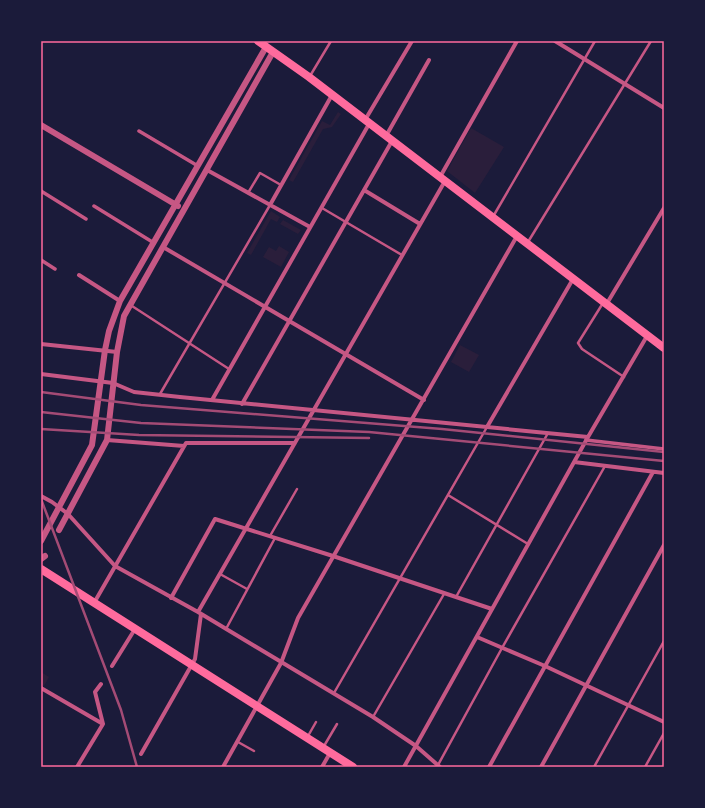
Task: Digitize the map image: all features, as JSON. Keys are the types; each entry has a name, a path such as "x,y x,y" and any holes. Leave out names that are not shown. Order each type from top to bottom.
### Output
{"main road":[{"path":"258,41 309,77 664,348"},
{"path":"41,570 353,767"}],"street":[{"path":"212,400 322,208 412,41"},
{"path":"141,754 195,659 200,613 220,574 403,255 517,41"},
{"path":"555,41 664,108"},
{"path":"41,541 92,445 109,331 120,301 266,47"},
{"path":"59,530 107,440 117,352 124,316 129,304 164,247 273,52"},
{"path":"242,404 364,190 429,60"},
{"path":"270,205 332,95"},
{"path":"41,125 184,210"},
{"path":"140,131 198,166"},
{"path":"207,170 310,227"},
{"path":"364,190 420,224"},
{"path":"41,191 86,219"},
{"path":"94,206 154,243"},
{"path":"605,303 664,208"},
{"path":"223,767 281,663 298,618 413,420 517,236"},
{"path":"164,247 424,400"},
{"path":"41,260 55,269"},
{"path":"79,276 120,301"},
{"path":"486,427 573,279"},
{"path":"404,767 587,438 625,377 647,336"},
{"path":"41,344 117,352"},
{"path":"41,374 113,383 127,390 242,404 549,432 664,449"},
{"path":"107,440 184,446"},
{"path":"94,603 186,443 295,443"},
{"path":"574,462 664,473"},
{"path":"489,767 653,472"},
{"path":"41,496 68,514 115,566 170,598 200,613 373,717 416,746 439,766"},
{"path":"170,598 215,519 333,556 492,609"},
{"path":"541,767 664,545"},
{"path":"112,666 135,629"},
{"path":"477,637 545,666 664,722"},
{"path":"77,767 103,724 95,692 101,684"},
{"path":"41,688 103,724"},
{"path":"322,767 330,753"}],"lane":[{"path":"309,77 332,41"},
{"path":"492,217 595,41"},
{"path":"527,244 651,41"},
{"path":"248,193 260,173 282,185"},
{"path":"160,394 270,205"},
{"path":"322,208 403,255"},
{"path":"605,303 578,343 582,349 625,377"},
{"path":"129,304 229,369"},
{"path":"334,693 486,427"},
{"path":"456,597 498,525 549,432"},
{"path":"439,766 502,648 605,466"},
{"path":"270,536 297,489"},
{"path":"448,495 528,544"},
{"path":"226,629 275,538"},
{"path":"220,574 247,590"},
{"path":"373,717 444,594"},
{"path":"594,767 664,641"},
{"path":"306,738 316,722"},
{"path":"322,748 336,724"},
{"path":"645,767 664,733"},
{"path":"238,742 254,751"}],"shaded area":[{"path":"338,112 341,114 332,127 323,129 293,182 289,180 322,121 330,125"},
{"path":"471,128 504,147 475,193 447,171"},
{"path":"271,211 280,217 277,222 271,219 251,255 247,253"},
{"path":"283,220 301,230 298,234 280,224"},
{"path":"279,246 289,252 281,267 263,257 269,247 276,251"},
{"path":"460,345 479,355 469,372 451,362"},
{"path":"41,672 49,677 44,686 41,684"}],"railway":[{"path":"41,392 141,405 442,429 664,452"},
{"path":"41,412 141,423 369,432 664,461"},
{"path":"41,429 139,435 369,438"},
{"path":"41,499 121,710 137,767"}]}
